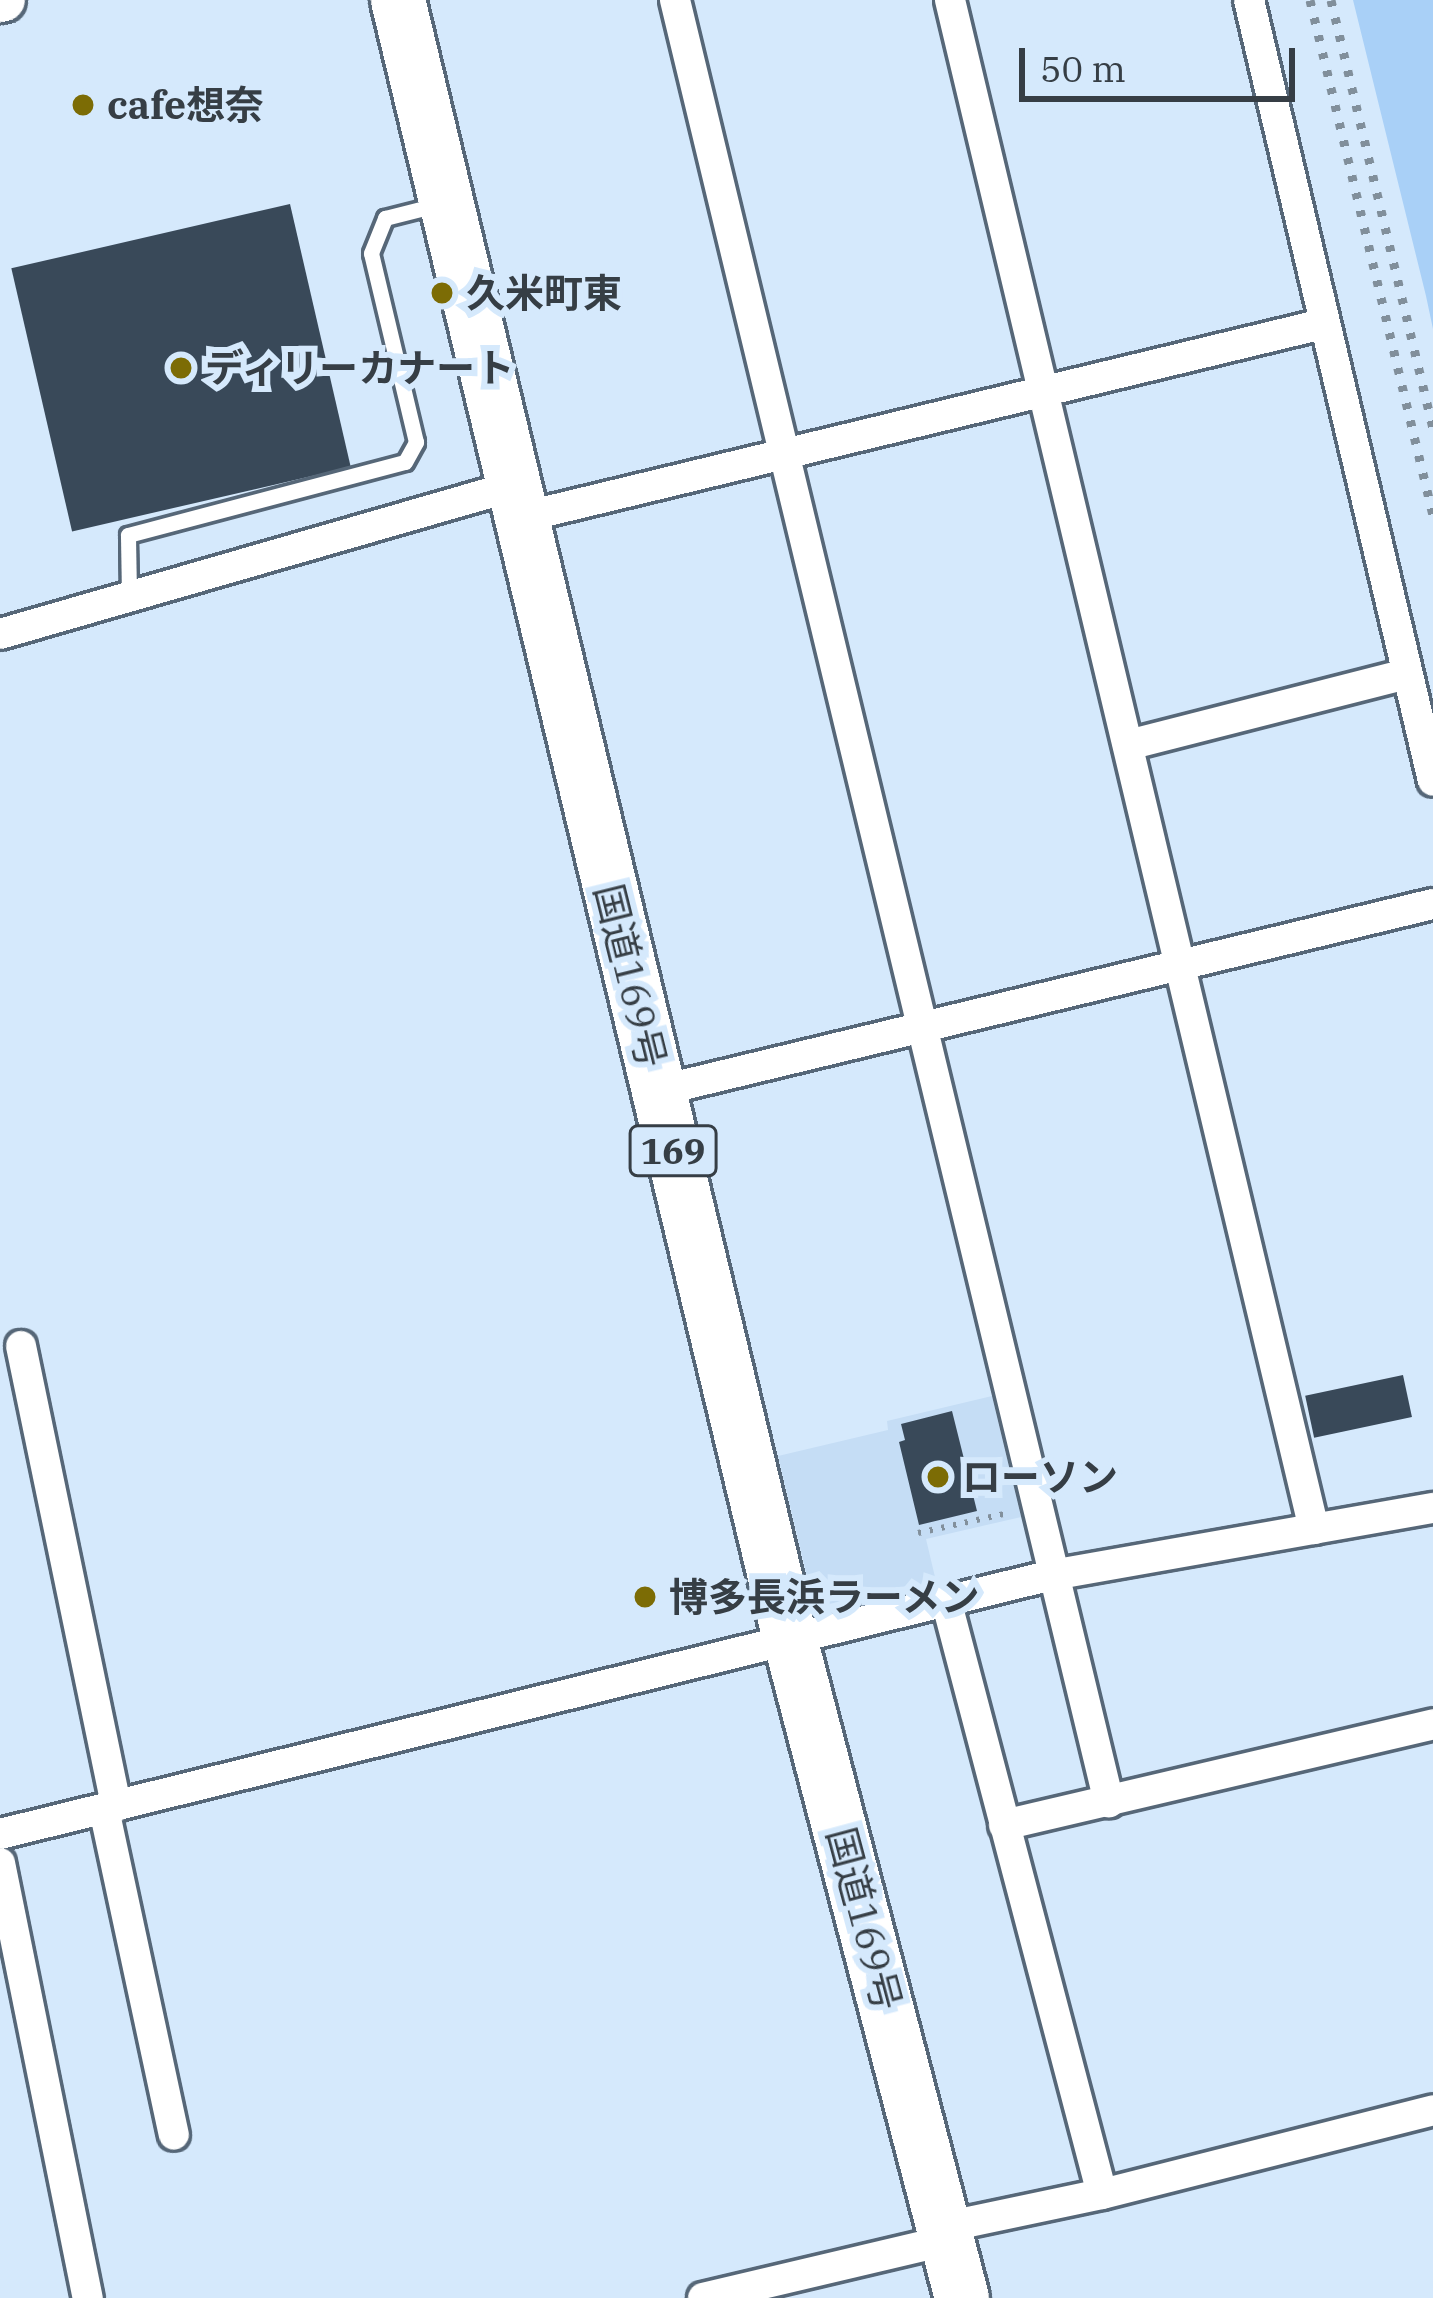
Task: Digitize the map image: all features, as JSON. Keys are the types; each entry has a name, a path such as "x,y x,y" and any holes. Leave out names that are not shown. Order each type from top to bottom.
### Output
{"highway":[{"name":"国道169号","path":"398,0 790,1638 962,2298"}],"street":[{"path":"675,0 1109,1802"},
{"path":"950,0 1314,1529"},
{"path":"1249,0 1433,782"},
{"path":"0,634 129,594 515,502 786,451 1323,324"},
{"path":"1128,745 1407,674"},
{"path":"658,1091 1433,904"},
{"path":"21,1346 174,2134"},
{"path":"0,1834 1052,1575 1433,1508"},
{"path":"946,1600 1102,2194"},
{"path":"1004,1825 1433,1724"},
{"path":"0,1863 88,2298"},
{"path":"703,2298 1433,2110"}],"lane":[{"path":"129,594 128,535 405,462 416,442 371,253 385,218 444,203"}],"path":[{"path":"918,1533 982,1518"}],"shaded area":[{"path":"1353,0 1433,0 1433,329 1426,296"},
{"path":"992,1396 1021,1517 926,1539 939,1594 818,1622 778,1456 888,1430 887,1421"}],"building":[{"name":"ディリーカナート","path":"290,204 351,467 72,531 11,268"},
{"path":"1403,1375 1412,1417 1314,1438 1305,1396"},
{"name":"ローソン","path":"952,1411 977,1511 919,1525 899,1442 905,1440 901,1424"}],"railway":[{"path":"1310,0 1433,515"},
{"path":"1331,0 1433,429"}],"place":[{"name":"cafe想奈","path":"83,105"},
{"name":"久米町東","path":"442,293"},
{"name":"ディリーカナート","path":"181,368"},
{"name":"ローソン","path":"938,1477"},
{"name":"博多長浜ラーメン","path":"645,1597"}]}
